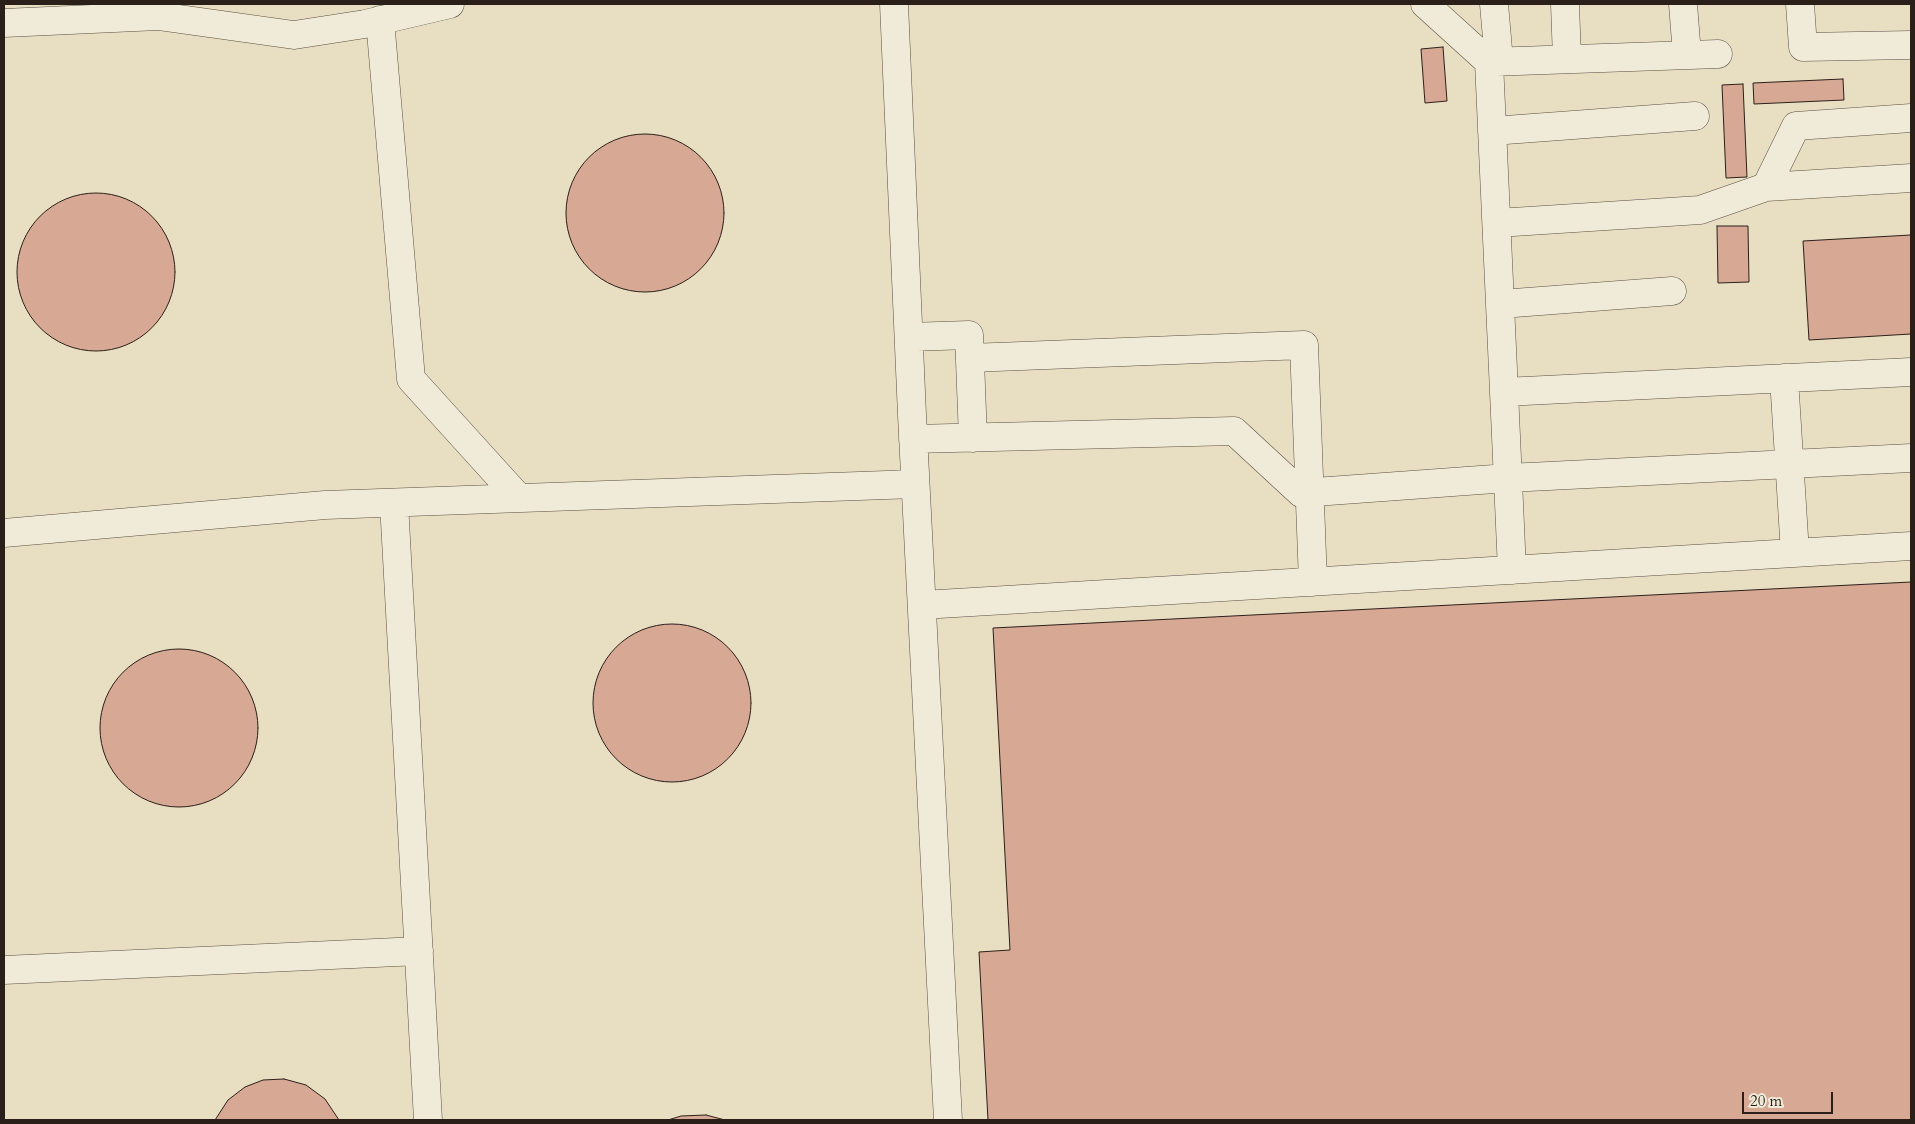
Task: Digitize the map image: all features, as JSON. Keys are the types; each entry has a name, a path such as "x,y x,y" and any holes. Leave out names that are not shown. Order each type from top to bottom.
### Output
{"lane":[{"path":"4,23 158,16 294,35 380,20 450,4"},
{"path":"894,4 908,337 948,1120"},
{"path":"1425,4 1494,61 1718,54"},
{"path":"1494,4 1492,131 1512,570"},
{"path":"1565,4 1567,59"},
{"path":"1683,4 1687,55"},
{"path":"1800,4 1803,46 1911,45"},
{"path":"380,20 411,379 519,498"},
{"path":"1492,131 1695,116"},
{"path":"1766,187 1796,126 1911,118"},
{"path":"1497,223 1700,210 1766,187 1911,178"},
{"path":"1501,304 1672,291"},
{"path":"908,337 969,335 973,438"},
{"path":"970,358 1304,345 1313,582"},
{"path":"1504,392 1911,372"},
{"path":"1784,378 1795,553"},
{"path":"913,439 1234,431 1301,493 1508,478 1911,458"},
{"path":"4,533 325,505 916,484"},
{"path":"394,503 428,1120"},
{"path":"922,605 1911,546"},
{"path":"4,970 419,951"}],"building":[{"path":"1443,47 1447,101 1425,103 1421,49"},
{"path":"1843,79 1844,100 1754,104 1753,83"},
{"path":"1743,84 1747,177 1726,178 1722,85"},
{"path":"645,134 675,140 689,147 701,157 711,169 718,183 724,213 718,243 711,257 701,269 689,279 675,286 645,292 615,286 601,279 589,269 579,257 572,243 566,213 572,183 579,169 589,157 601,147 615,140"},
{"path":"96,193 126,199 140,206 152,216 162,228 169,242 175,272 169,302 162,316 152,328 140,338 126,345 96,351 66,345 52,338 40,328 30,316 23,302 17,272 23,242 30,228 40,216 52,206 66,199"},
{"path":"1717,226 1748,226 1749,282 1718,283"},
{"path":"1911,235 1911,334 1809,340 1803,241"},
{"path":"1911,582 1911,1120 988,1120 979,952 1010,950 993,628"},
{"path":"672,624 702,630 716,637 728,647 738,659 745,673 751,703 745,733 738,747 728,759 716,769 702,776 672,782 642,776 628,769 616,759 606,747 599,733 593,703 599,673 606,659 616,647 628,637 642,630"},
{"path":"179,649 209,655 223,662 235,672 245,684 252,698 258,728 252,758 245,772 235,784 223,794 209,801 179,807 149,801 135,794 123,784 113,772 106,758 100,728 106,698 113,684 123,672 135,662 149,655"},
{"path":"284,1079 306,1085 325,1099 339,1120 215,1120 228,1100 245,1087 263,1080"},
{"path":"706,1115 725,1120 668,1120 681,1116"}]}
